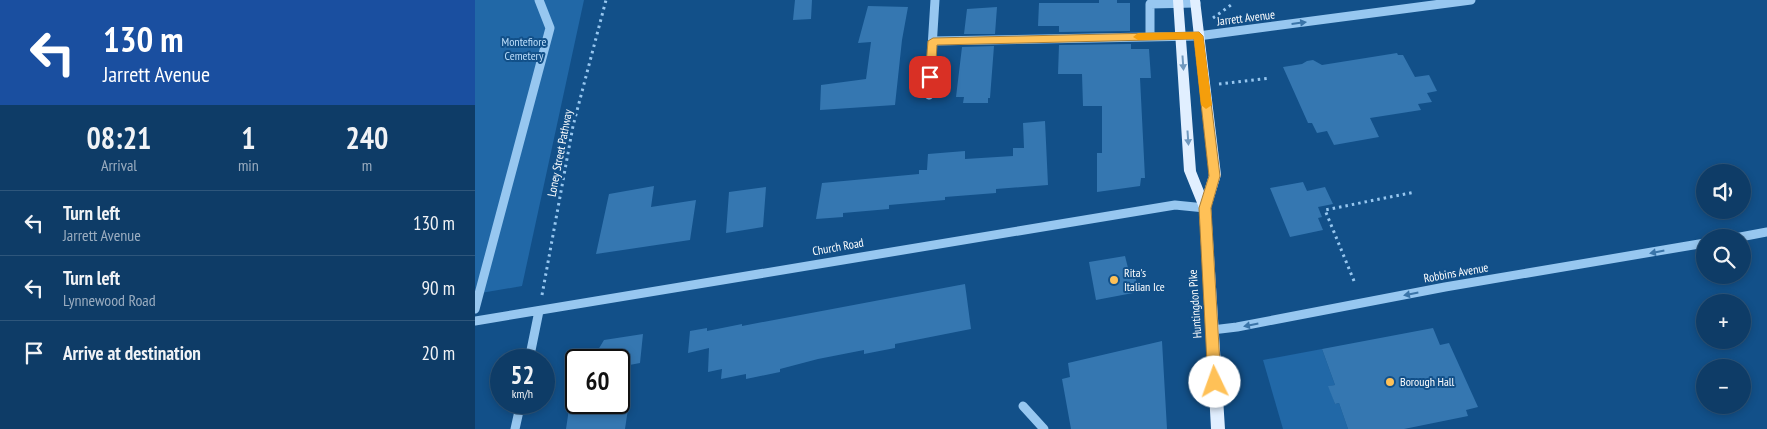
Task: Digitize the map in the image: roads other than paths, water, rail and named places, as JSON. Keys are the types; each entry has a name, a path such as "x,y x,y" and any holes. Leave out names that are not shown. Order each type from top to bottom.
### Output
{"main road":[{"name":"Huntingdon Pike","path":"1178,2 1190,171 1205,208 1218,429"},
{"name":"Huntingdon Pike","path":"1196,2 1215,176 1205,208"}],"street":[{"path":"475,309 550,28 539,0"},
{"path":"929,95 935,0"},
{"name":"Jarrett Avenue","path":"933,41 1199,36 1471,0"},
{"path":"1149,37 1150,4 1196,2"},
{"name":"Church Road","path":"475,321 1139,210 1175,205 1205,208"},
{"path":"1751,235 1767,232"},
{"name":"Robbins Avenue","path":"1212,330 1237,327 1445,287 1696,245"},
{"path":"531,349 539,311"},
{"path":"1023,406 1044,429"},
{"path":"515,429 518,414"}],"place":[{"name":"Rita's Italian Ice","path":"1114,280"},
{"name":"Borough Hall","path":"1390,382"}],"park label":[{"name":"Montefiore Cemetery","path":"524,49"}]}
